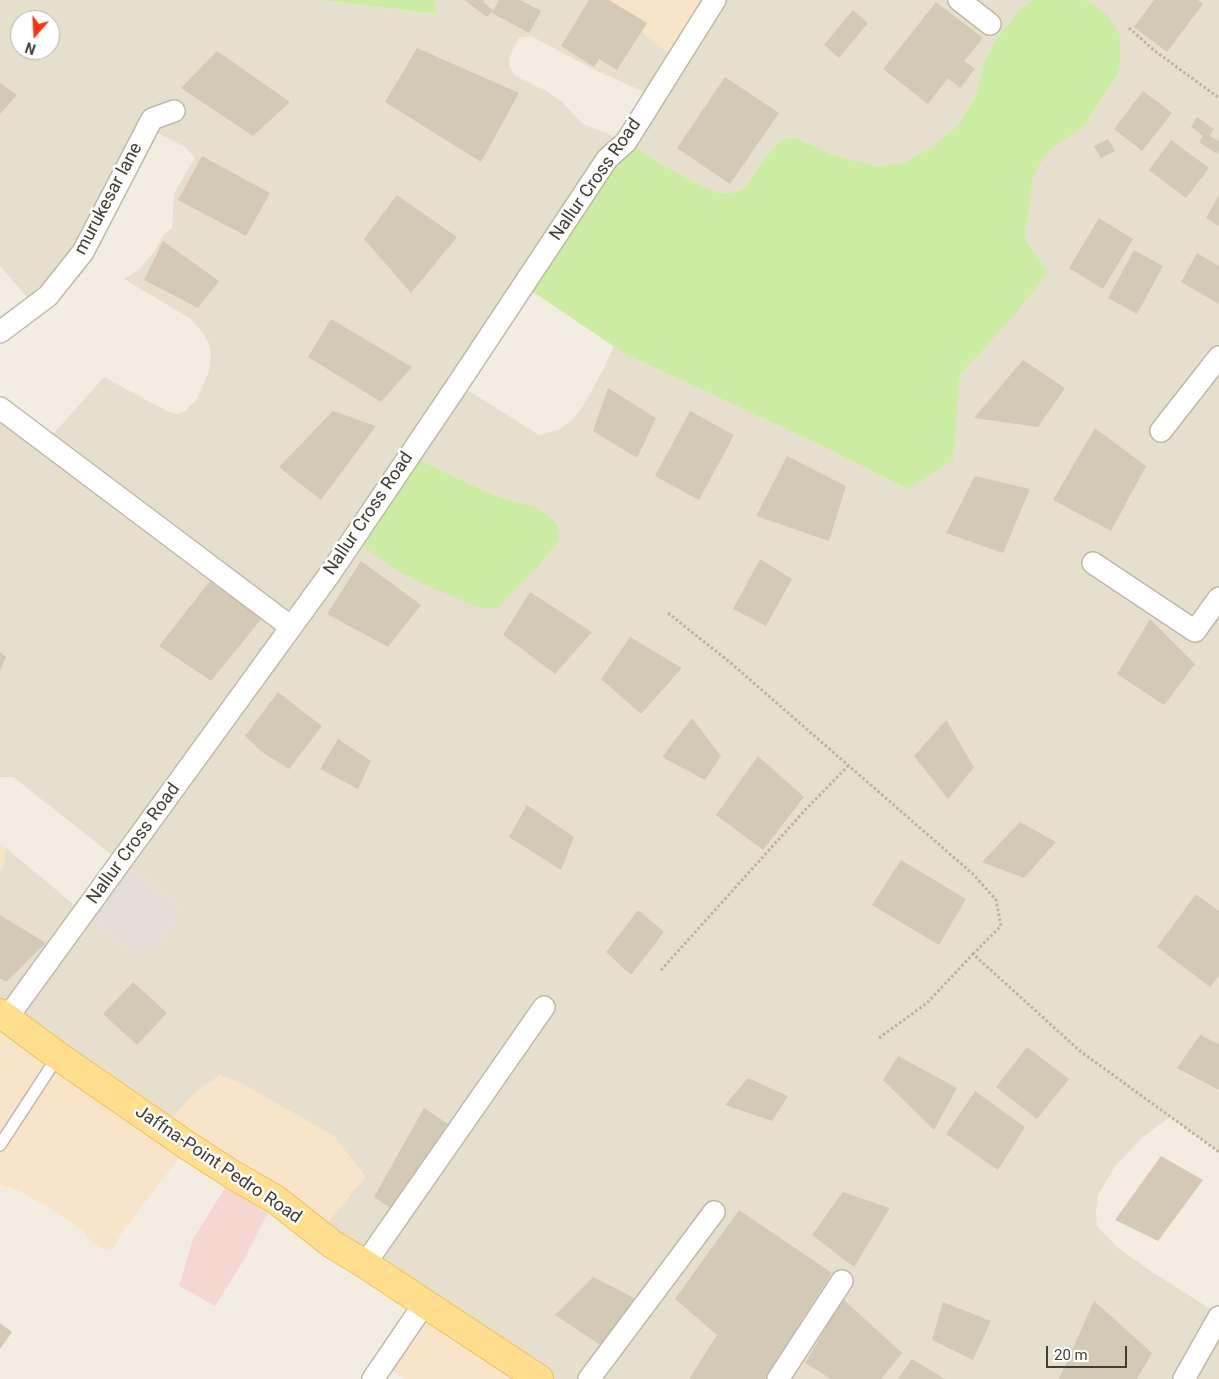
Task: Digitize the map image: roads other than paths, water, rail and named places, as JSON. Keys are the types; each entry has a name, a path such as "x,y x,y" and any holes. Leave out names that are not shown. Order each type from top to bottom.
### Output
{"main road":[{"name":"Jaffna-Point Pedro Road","path":"4,1016 58,1056 188,1146 275,1199 332,1244 366,1264 539,1379"}],"street":[{"name":"Nallur Cross Road","path":"4,1016 329,575 607,159 626,142 715,0"},
{"path":"959,0 990,24"},
{"name":"murukesar lane","path":"0,332 48,296 84,252 152,119 174,111"},
{"path":"1161,431 1219,357"},
{"path":"0,408 291,627"},
{"path":"1093,563 1195,631 1219,598"},
{"path":"366,1264 544,1006"},
{"path":"589,1379 714,1212"},
{"path":"778,1379 842,1281"},
{"path":"373,1379 424,1304"},
{"path":"1184,1379 1219,1317"}],"lane":[{"path":"0,1145 58,1056"}]}
